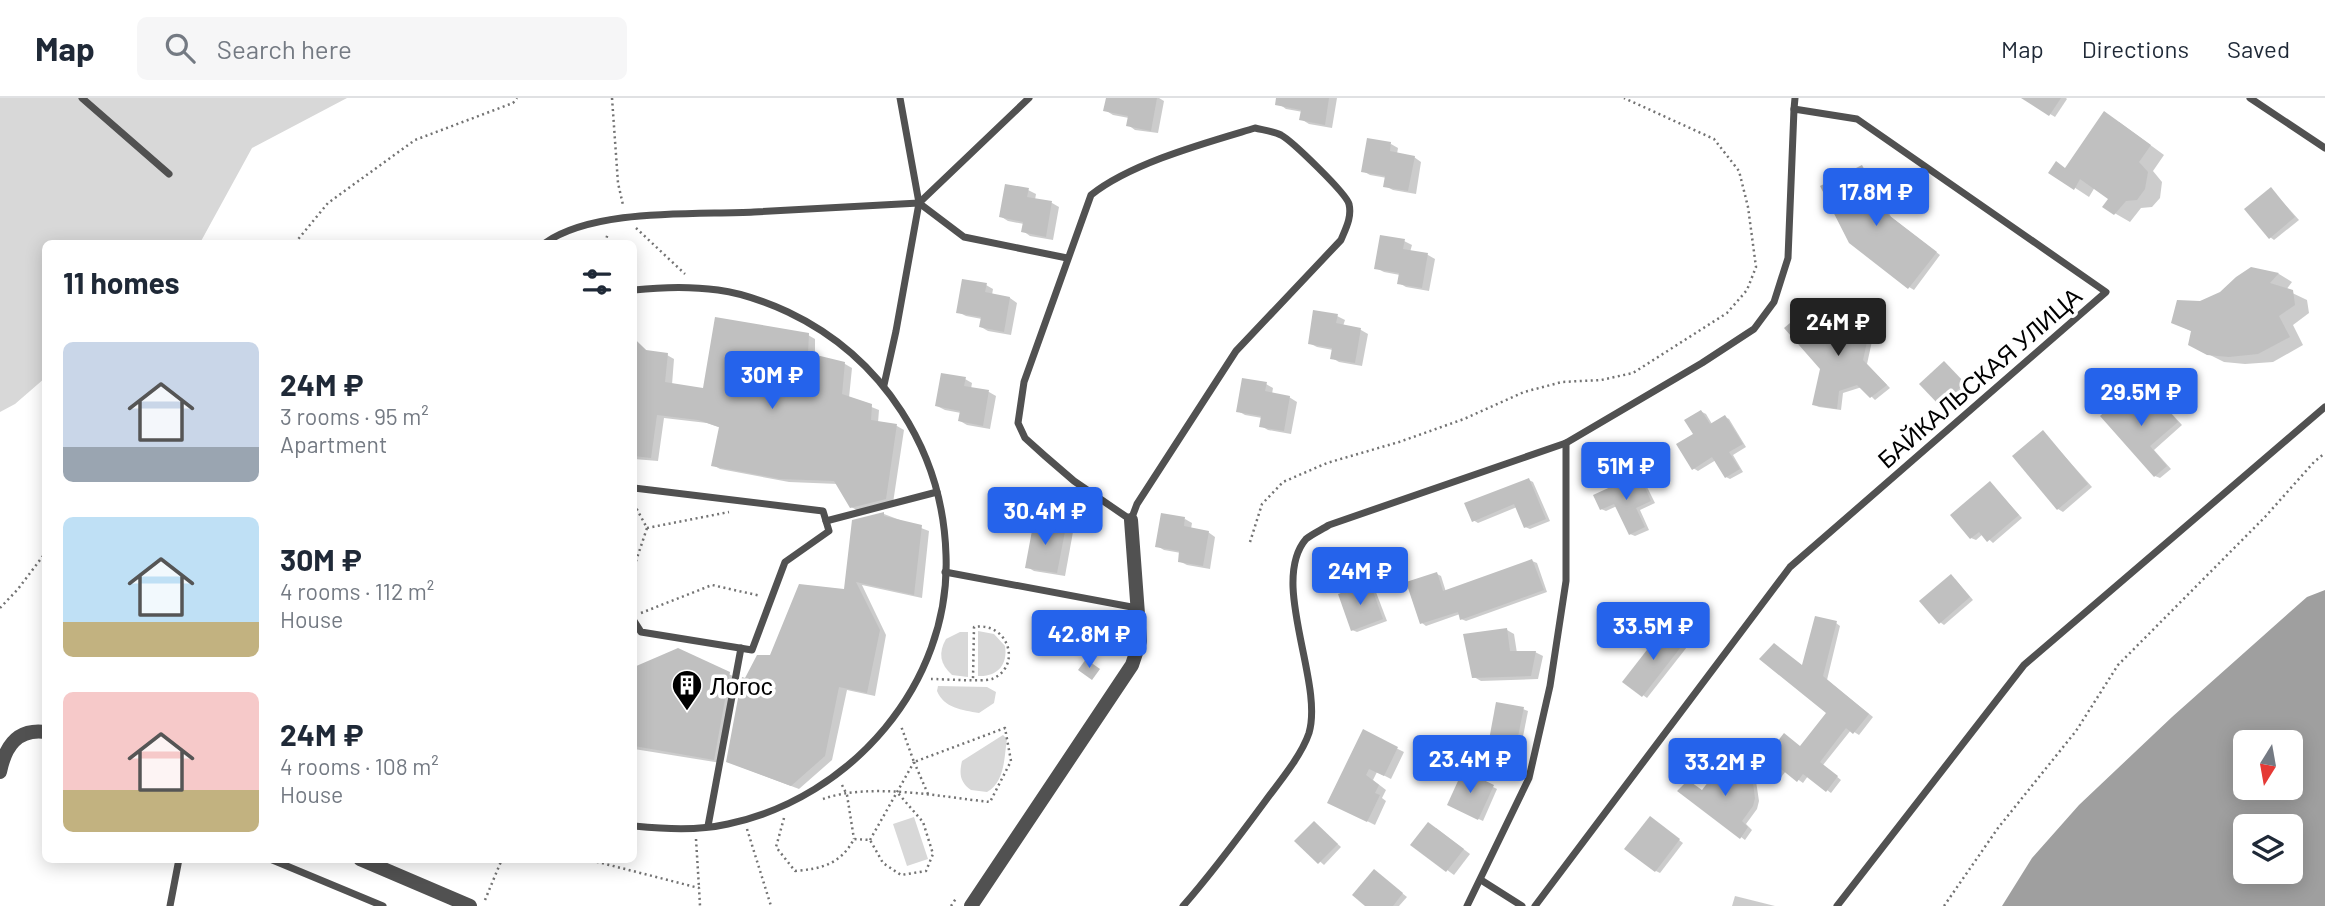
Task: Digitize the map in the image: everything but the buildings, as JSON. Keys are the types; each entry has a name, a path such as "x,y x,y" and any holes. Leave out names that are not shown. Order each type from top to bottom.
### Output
{"street":[{"path":"971,906 1132,665 1140,641 1131,520"},
{"path":"0,772 4,752 18,737 42,733"},
{"path":"369,863 470,906"}],"lane":[{"path":"82,98 169,174"},
{"path":"884,385 897,331 919,203 900,98"},
{"path":"919,203 1029,98"},
{"path":"1183,906 1215,870 1280,782 1308,734 1312,712 1292,569 1307,539 1329,525 1566,443 1702,363 1754,328 1774,302 1788,258 1795,98"},
{"path":"2249,98 2325,148"},
{"name":"БАЙКАЛЬСКАЯ УЛИЦА","path":"1535,906 1790,567 2106,292 1857,119 1794,109"},
{"path":"1255,128 1280,134 1341,191 1349,202 1349,220 1341,240 1236,351 1138,504 1131,520 1074,481 1025,438 1018,423 1024,382 1091,195 1106,183 1187,149 1255,128"},
{"path":"549,240 558,234 589,225 626,218 919,203 964,237 1067,258"},
{"path":"637,290 672,286 720,290 766,303 810,323 850,351 884,385 910,423 930,466 937,492 942,511 946,557 943,604 931,649 917,680 885,730 869,747 814,791 772,811 708,827 681,829 637,826"},
{"path":"1837,906 2024,665 2325,407"},
{"path":"1467,906 1529,778 1550,686 1566,581 1566,443"},
{"path":"637,488 823,511 828,531 785,562 751,650 641,632 637,624"},
{"path":"826,521 937,492"},
{"path":"945,572 1138,608"},
{"path":"708,827 741,648"},
{"path":"170,906 178,863"},
{"path":"280,863 383,906"},
{"path":"1481,880 1522,906"}],"path":[{"path":"297,240 328,203 415,140 513,103 517,98"},
{"path":"612,98 618,183 626,218 700,289"},
{"path":"1250,542 1262,505 1283,482 1327,463 1464,419 1524,392 1562,382 1601,380 1633,373 1727,313 1747,290 1756,267 1748,207 1739,172 1714,139 1624,98"},
{"path":"1944,906 1998,828 2076,731 2118,665 2325,453"},
{"path":"637,510 647,528 637,558"},
{"path":"647,528 729,512"},
{"path":"0,608 42,556"},
{"path":"637,617 712,584 771,599"},
{"path":"917,680 991,679 1004,669 1009,649 1005,639 991,627 974,627 973,679"},
{"path":"896,713 929,795"},
{"path":"820,801 878,791 897,792 929,795 990,802 1011,761 1005,728 914,762 897,792 870,840"},
{"path":"786,813 776,846 795,871 820,869 847,852 854,839 847,795 837,774"},
{"path":"870,840 883,863 901,875 926,871 933,853 923,822 897,792"},
{"path":"744,819 771,906"},
{"path":"695,828 700,906"},
{"path":"854,839 870,840"},
{"path":"483,906 500,863"},
{"path":"602,863 699,888"},
{"path":"951,906 958,895"}],"shaded area":[{"path":"0,98 347,98 252,148 202,240 42,240 42,381 15,404 0,412"},
{"path":"2325,590 2325,906 2002,906 2032,858 2079,805 2172,717 2307,597"},
{"path":"978,631 994,634 1005,646 1003,664 996,672 985,676 978,676"},
{"path":"960,632 968,632 968,677 952,675 942,658 946,639"},
{"path":"938,686 987,687 996,692 994,703 979,713 960,709 949,705 940,697"},
{"path":"1003,735 1007,739 1003,769 997,782 987,792 971,790 961,777 962,761"},
{"path":"914,817 928,859 907,866 893,824"}],"place":[{"name":"Логос","path":"687,712"}]}
